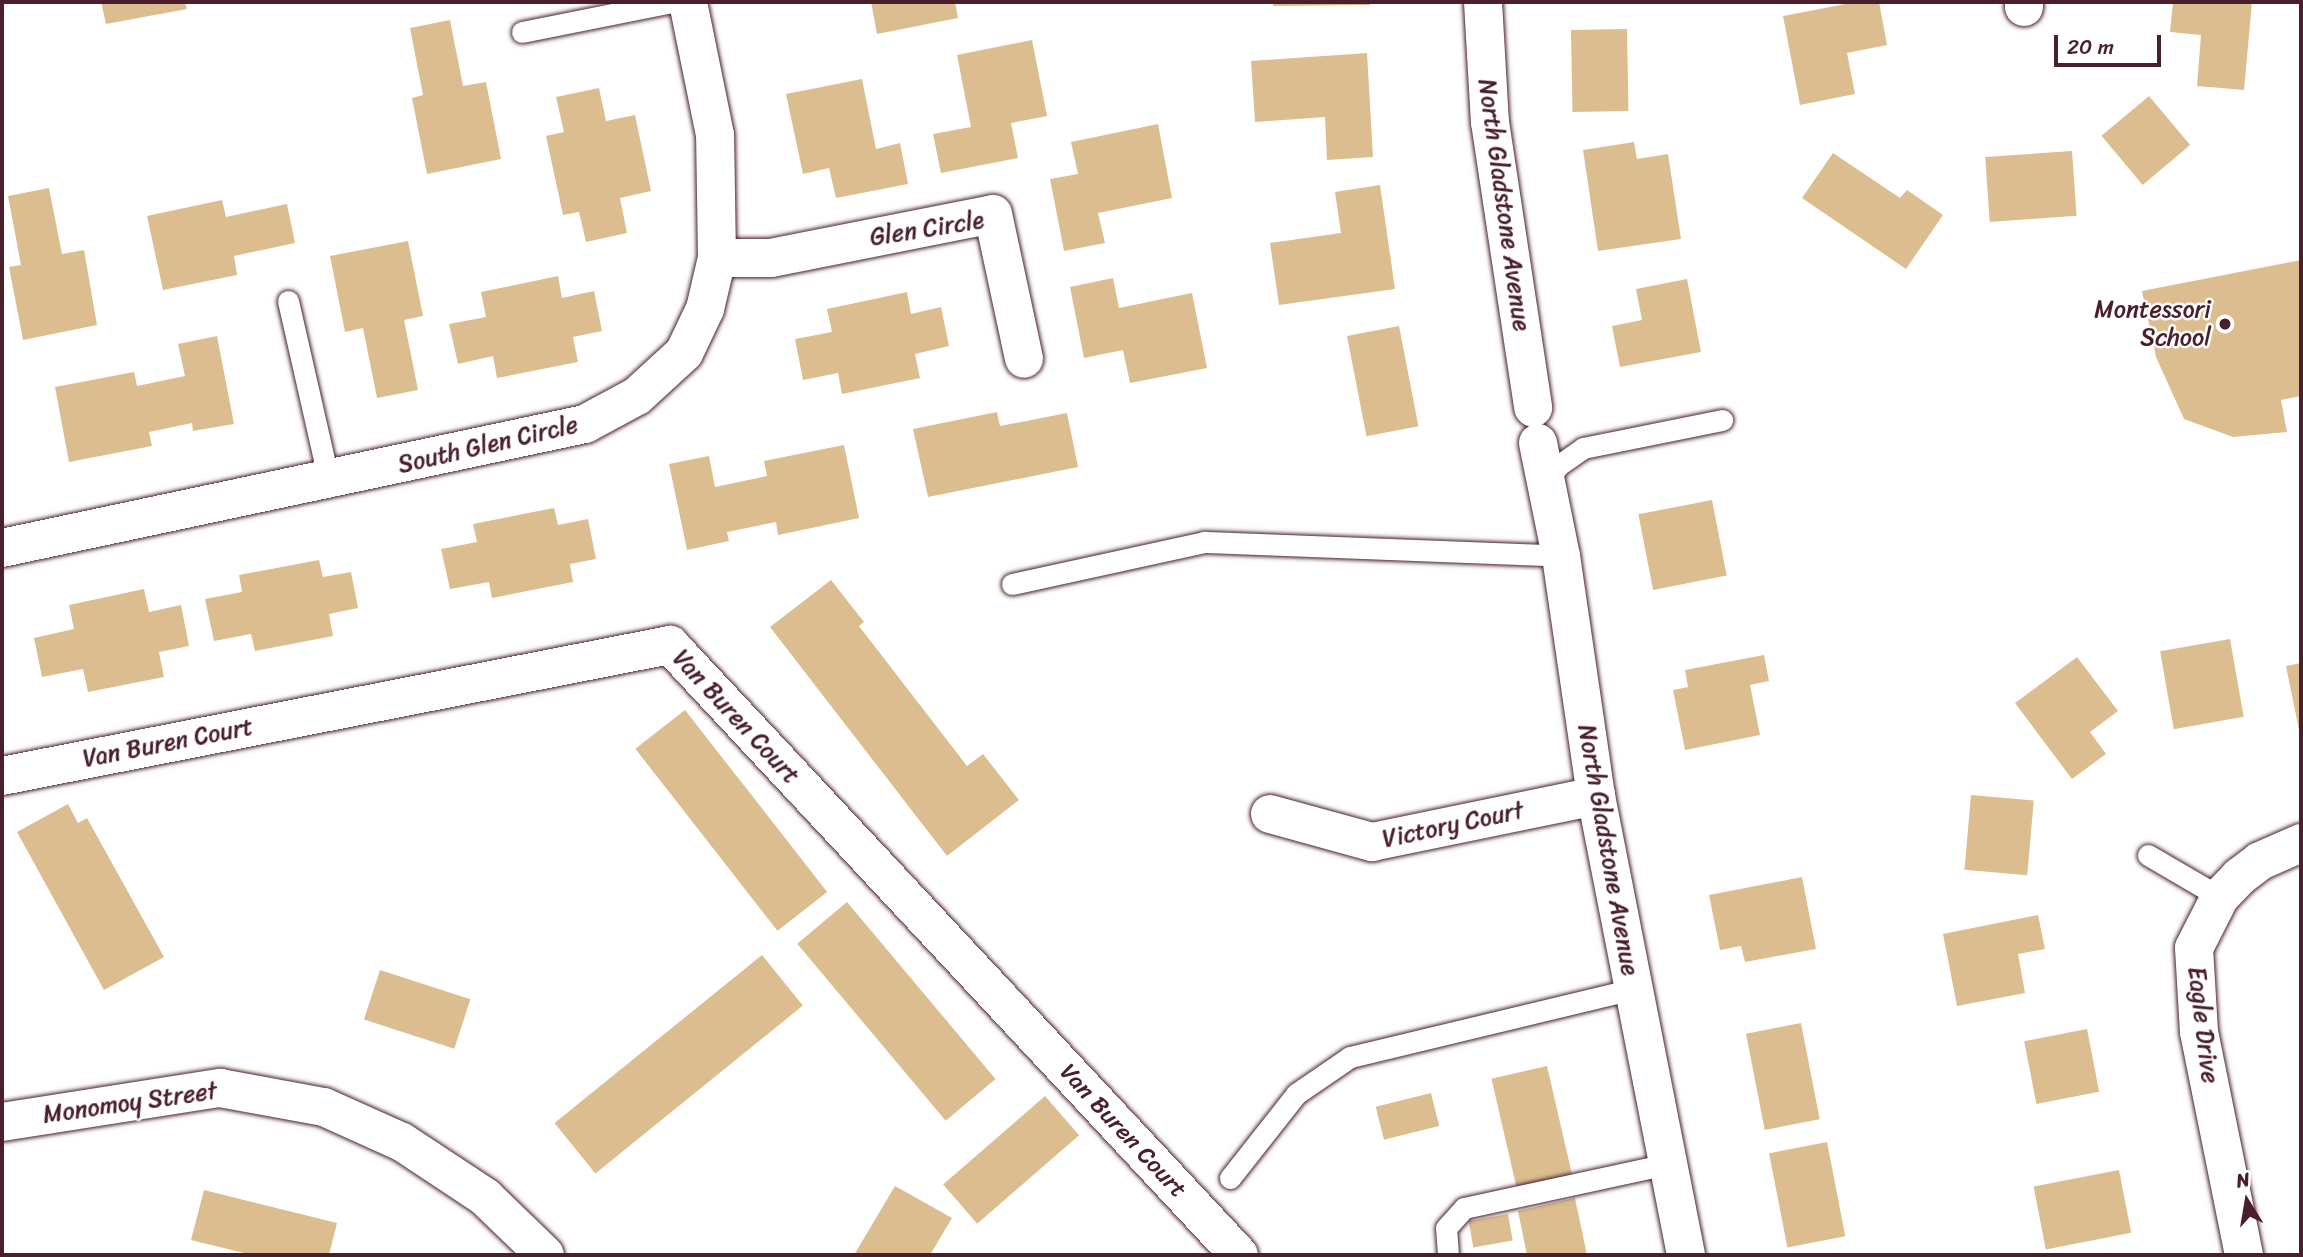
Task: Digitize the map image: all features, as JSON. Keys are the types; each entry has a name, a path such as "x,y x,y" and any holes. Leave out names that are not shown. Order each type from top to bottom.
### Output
{"street":[{"name":"South Glen Circle","path":"2,548 329,481 585,424 637,396 684,353 705,309 718,258 715,135 688,2"},
{"name":"North Gladstone Avenue","path":"1483,2 1490,122 1535,425 1561,556 1596,796 1686,1255"},
{"name":"Glen Circle","path":"718,258 771,258 993,214 1024,359"},
{"name":"Van Buren Court","path":"2,776 670,645 1239,1255"},
{"name":"Victory Court","path":"1270,814 1372,842 1596,796"},
{"name":"Eagle Drive","path":"2244,1255 2194,989 2194,948 2220,897 2260,861 2301,843"},
{"name":"Monomoy Street","path":"2,1122 220,1088 324,1107 402,1142 485,1197 545,1255"}],"lane":[{"path":"522,32 672,2"},
{"path":"288,301 329,481"},
{"path":"1546,482 1559,465 1583,448 1722,420"},
{"path":"1012,584 1204,542 1561,556"},
{"path":"2148,855 2220,897"},
{"path":"1230,1178 1296,1094 1350,1057 1634,989"},
{"path":"1448,1255 1446,1228 1464,1208 1667,1164"}],"building":[{"path":"101,2 185,2 187,9 106,24"},
{"path":"871,2 955,2 958,18 877,34"},
{"path":"1273,2 1370,2 1370,5 1273,6"},
{"path":"1856,2 1879,2 1887,45 1847,53 1855,94 1800,105 1783,16"},
{"path":"2173,2 2252,2 2244,90 2197,86 2201,35 2170,32"},
{"path":"450,20 463,86 486,82 501,159 427,174 412,98 423,95 410,28"},
{"path":"1627,29 1628,111 1572,112 1571,30"},
{"path":"1032,40 1047,116 1011,123 1018,158 941,173 933,134 971,127 957,55"},
{"path":"1367,53 1373,157 1327,160 1325,117 1255,122 1251,61"},
{"path":"862,79 876,149 900,143 908,184 836,198 829,168 803,174 786,94"},
{"path":"599,88 606,121 635,115 651,191 620,198 627,233 586,242 579,212 563,215 546,136 564,132 556,97"},
{"path":"2149,96 2190,145 2143,185 2102,136"},
{"path":"1158,124 1172,198 1098,213 1105,243 1064,251 1050,179 1078,174 1071,142"},
{"path":"1634,142 1637,159 1668,154 1681,239 1598,251 1583,150"},
{"path":"2072,151 2077,216 1990,222 1985,157"},
{"path":"1833,153 1900,198 1907,190 1943,215 1906,269 1802,198"},
{"path":"1380,185 1395,289 1279,305 1270,243 1341,233 1335,192"},
{"path":"49,188 62,254 84,250 97,325 23,340 9,267 21,265 8,196"},
{"path":"222,200 226,217 287,204 295,243 234,256 237,275 163,290 147,216"},
{"path":"408,241 423,316 404,320 418,390 377,398 363,328 345,332 330,256"},
{"name":"Montessori School","path":"2301,260 2301,396 2281,400 2287,432 2233,437 2184,419 2156,357 2142,291"},
{"path":"558,276 562,298 594,291 602,331 573,337 578,362 497,378 493,356 458,364 449,324 486,317 481,292"},
{"path":"1113,278 1119,308 1192,293 1207,368 1130,383 1123,350 1084,358 1070,287"},
{"path":"1687,279 1701,352 1620,367 1612,326 1642,320 1636,289"},
{"path":"907,292 911,314 941,307 949,346 915,354 920,378 842,394 838,373 803,380 795,339 832,332 827,309"},
{"path":"1399,326 1418,426 1366,436 1347,336"},
{"path":"217,336 234,424 193,431 192,423 149,432 152,446 69,462 55,387 134,372 137,386 185,376 178,344"},
{"path":"997,412 1000,426 1067,413 1078,467 928,497 913,429"},
{"path":"844,445 859,518 778,535 776,522 727,532 729,541 687,550 669,464 709,456 715,487 767,476 764,461"},
{"path":"1712,500 1727,576 1653,590 1638,514"},
{"path":"554,508 558,525 588,519 596,559 570,564 573,582 492,598 489,582 450,589 441,549 477,542 473,524"},
{"path":"319,560 323,577 351,572 358,608 329,614 333,636 255,651 251,634 214,641 205,599 242,592 239,575"},
{"path":"831,580 864,622 859,626 967,766 983,754 1019,800 947,856 770,627"},
{"path":"144,589 149,612 181,605 189,646 159,652 164,677 88,692 83,669 42,677 34,638 74,629 69,605"},
{"path":"2230,639 2244,717 2174,729 2160,651"},
{"path":"1764,655 1769,681 1750,685 1760,735 1685,750 1673,690 1688,687 1685,670"},
{"path":"2077,657 2118,711 2090,732 2106,754 2072,779 2015,703"},
{"path":"2301,663 2301,735 2300,735 2286,666"},
{"path":"685,710 827,892 778,931 635,749"},
{"path":"1971,795 2034,800 2027,875 1964,870"},
{"path":"68,804 78,823 87,818 164,957 104,990 17,832"},
{"path":"1802,877 1816,949 1745,962 1741,946 1720,950 1709,895"},
{"path":"847,902 995,1079 946,1121 797,944"},
{"path":"2038,915 2045,949 2018,954 2025,993 1957,1006 1943,934"},
{"path":"762,955 803,1006 595,1174 555,1123"},
{"path":"380,970 470,999 454,1049 364,1019"},
{"path":"1801,1023 1820,1119 1765,1130 1746,1034"},
{"path":"2087,1029 2099,1092 2036,1104 2024,1041"},
{"path":"1547,1066 1572,1175 1517,1188 1491,1079"},
{"path":"1431,1093 1439,1126 1384,1140 1376,1107"},
{"path":"1045,1096 1079,1135 977,1224 943,1185"},
{"path":"1827,1142 1845,1236 1787,1247 1769,1153"},
{"path":"2119,1170 2131,1233 2046,1249 2034,1187"},
{"path":"895,1186 952,1218 930,1255 854,1255"},
{"path":"204,1190 337,1223 329,1255 252,1255 191,1240"},
{"path":"1575,1198 1587,1255 1527,1255 1518,1211"},
{"path":"1508,1214 1513,1241 1473,1248 1469,1221"}],"place":[{"name":"Montessori School","path":"2225,324"}]}
